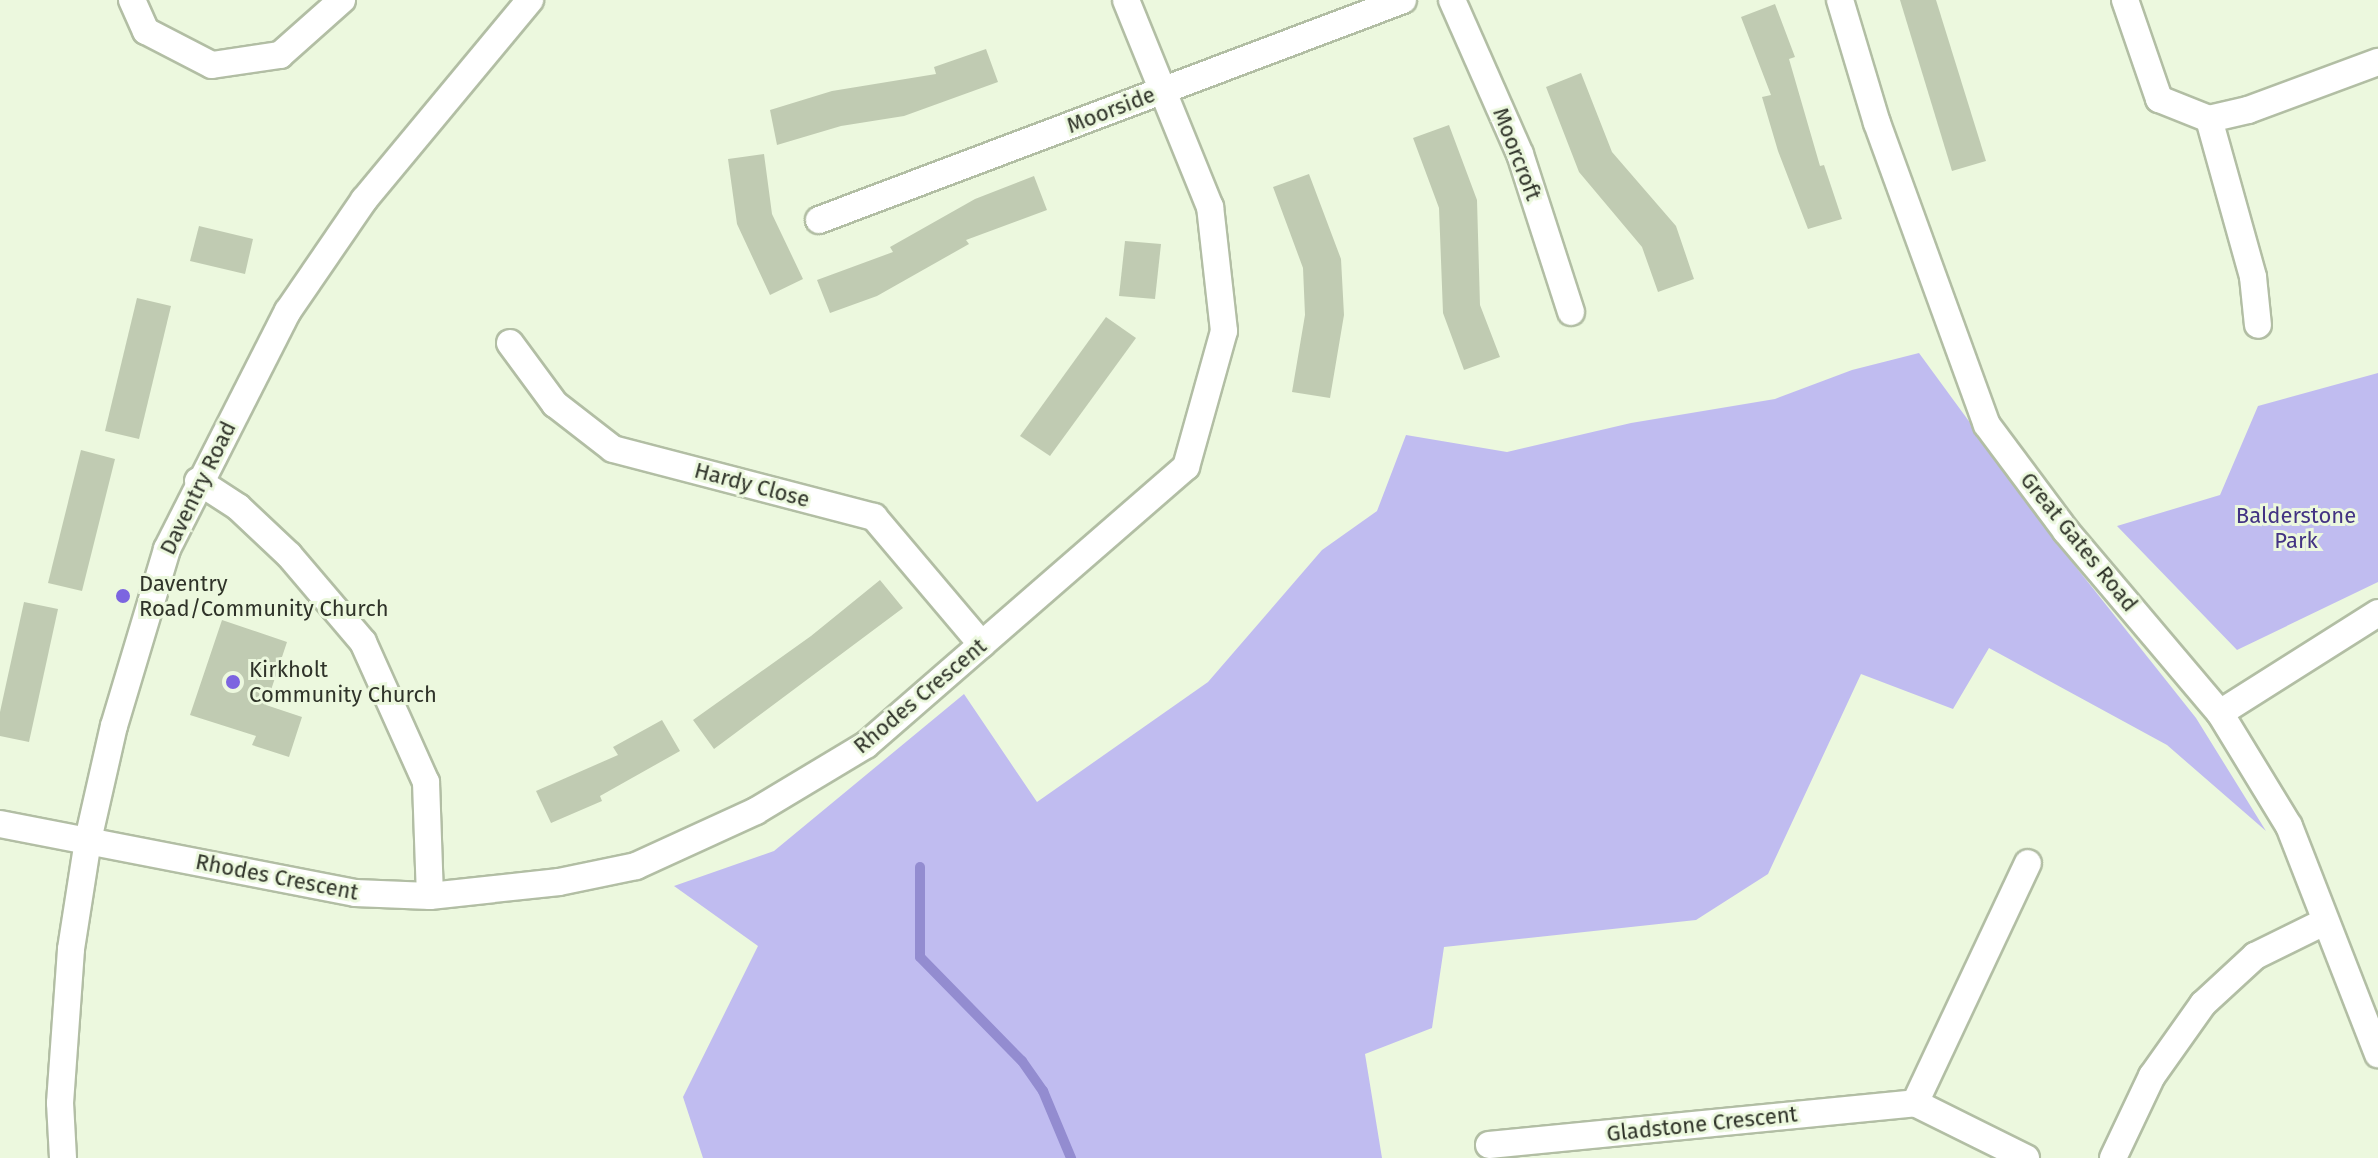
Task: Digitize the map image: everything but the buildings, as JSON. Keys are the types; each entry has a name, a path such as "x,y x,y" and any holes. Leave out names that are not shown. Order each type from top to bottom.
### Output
{"street":[{"path":"132,0 146,31 212,65 280,55 342,0"},
{"name":"Daventry Road","path":"63,1158 60,1103 71,949 88,840 114,726 167,549 198,481 288,311 364,200 530,0"},
{"name":"Rhodes Crescent","path":"0,824 355,893 430,896 559,882 636,866 756,811 866,745 1186,467 1224,331 1210,207 1126,0"},
{"name":"Moorside","path":"819,220 1403,0"},
{"name":"Moorcroft","path":"1452,0 1520,154 1571,312"},
{"name":"Great Gates Road","path":"1840,0 1877,123 1987,425 2066,531 2220,713 2289,826 2378,1054"},
{"path":"2125,0 2159,99 2209,119 2248,110 2378,62"},
{"path":"2209,119 2253,277 2258,325"},
{"name":"Hardy Close","path":"510,343 555,404 613,449 874,517 982,645"},
{"path":"198,481 238,507 289,555 363,642 426,782 430,896"},
{"path":"2220,713 2378,613"},
{"path":"2026,1158 1915,1103 2028,863"},
{"path":"2113,1158 2152,1076 2203,1004 2255,956 2324,922"},
{"name":"Gladstone Crescent","path":"1489,1145 1915,1103"}],"green space":[{"path":"1919,353 2072,562 2196,718 2266,831 2167,745 1989,648 1953,709 1861,674 1768,874 1696,920 1444,947 1432,1028 1365,1054 1382,1158 703,1158 683,1097 758,946 674,886 774,851 964,694 1037,802 1208,682 1322,550 1377,511 1406,435 1507,452 1631,423 1775,399 1852,370"},
{"name":"Balderstone Park","path":"2378,373 2378,582 2237,650 2117,526 2220,495 2258,406"}],"waterway":[{"path":"920,867 920,957 1022,1061 1043,1091 1071,1158"}],"place":[{"name":"Daventry Road/Community Church","path":"123,596"},
{"name":"Kirkholt Community Church","path":"233,682"}]}
